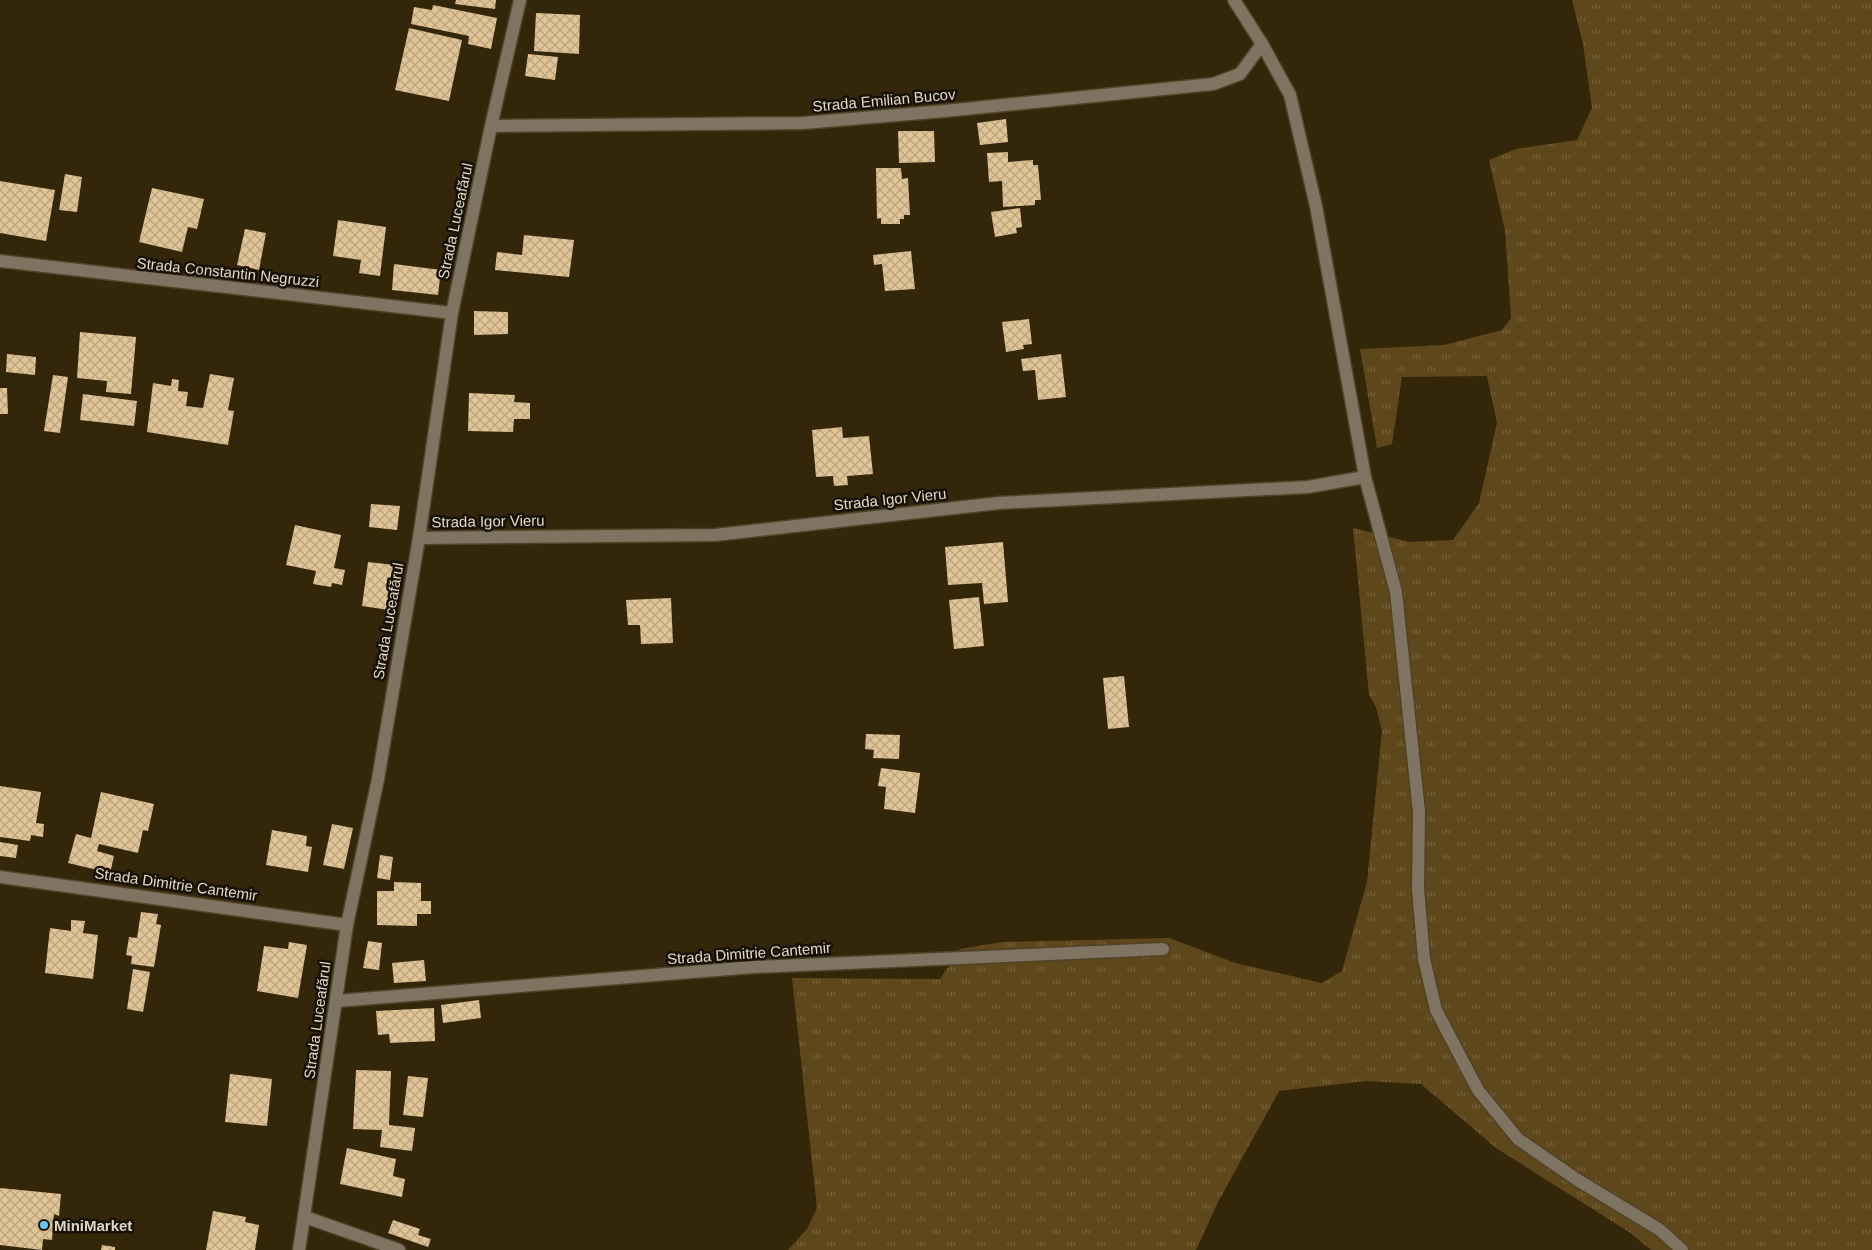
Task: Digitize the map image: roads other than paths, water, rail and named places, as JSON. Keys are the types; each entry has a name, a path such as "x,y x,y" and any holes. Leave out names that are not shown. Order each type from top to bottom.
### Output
{"street":[{"name":"Strada Luceafărul","path":"299,1250 306,1217 348,924 378,779 419,538 452,313 491,126 520,0"},
{"path":"1234,0 1262,44 1290,95 1316,206 1365,477 1396,592 1419,812 1418,888 1424,959 1436,1010 1478,1090 1518,1139 1576,1179 1660,1230 1682,1250"},
{"name":"Strada Emilian Bucov","path":"491,126 803,123 945,111 1213,84 1240,74 1262,44"},
{"name":"Strada Constantin Negruzzi","path":"0,261 452,313"},
{"name":"Strada Igor Vieru","path":"419,538 715,535 999,503 1308,486 1365,477"},
{"name":"Strada Dimitrie Cantemir","path":"0,877 348,924"},
{"name":"Strada Dimitrie Cantemir","path":"337,1001 754,967 1163,949"},
{"path":"306,1217 400,1250"}],"place":[{"name":"MiniMarket","path":"44,1225"}]}
